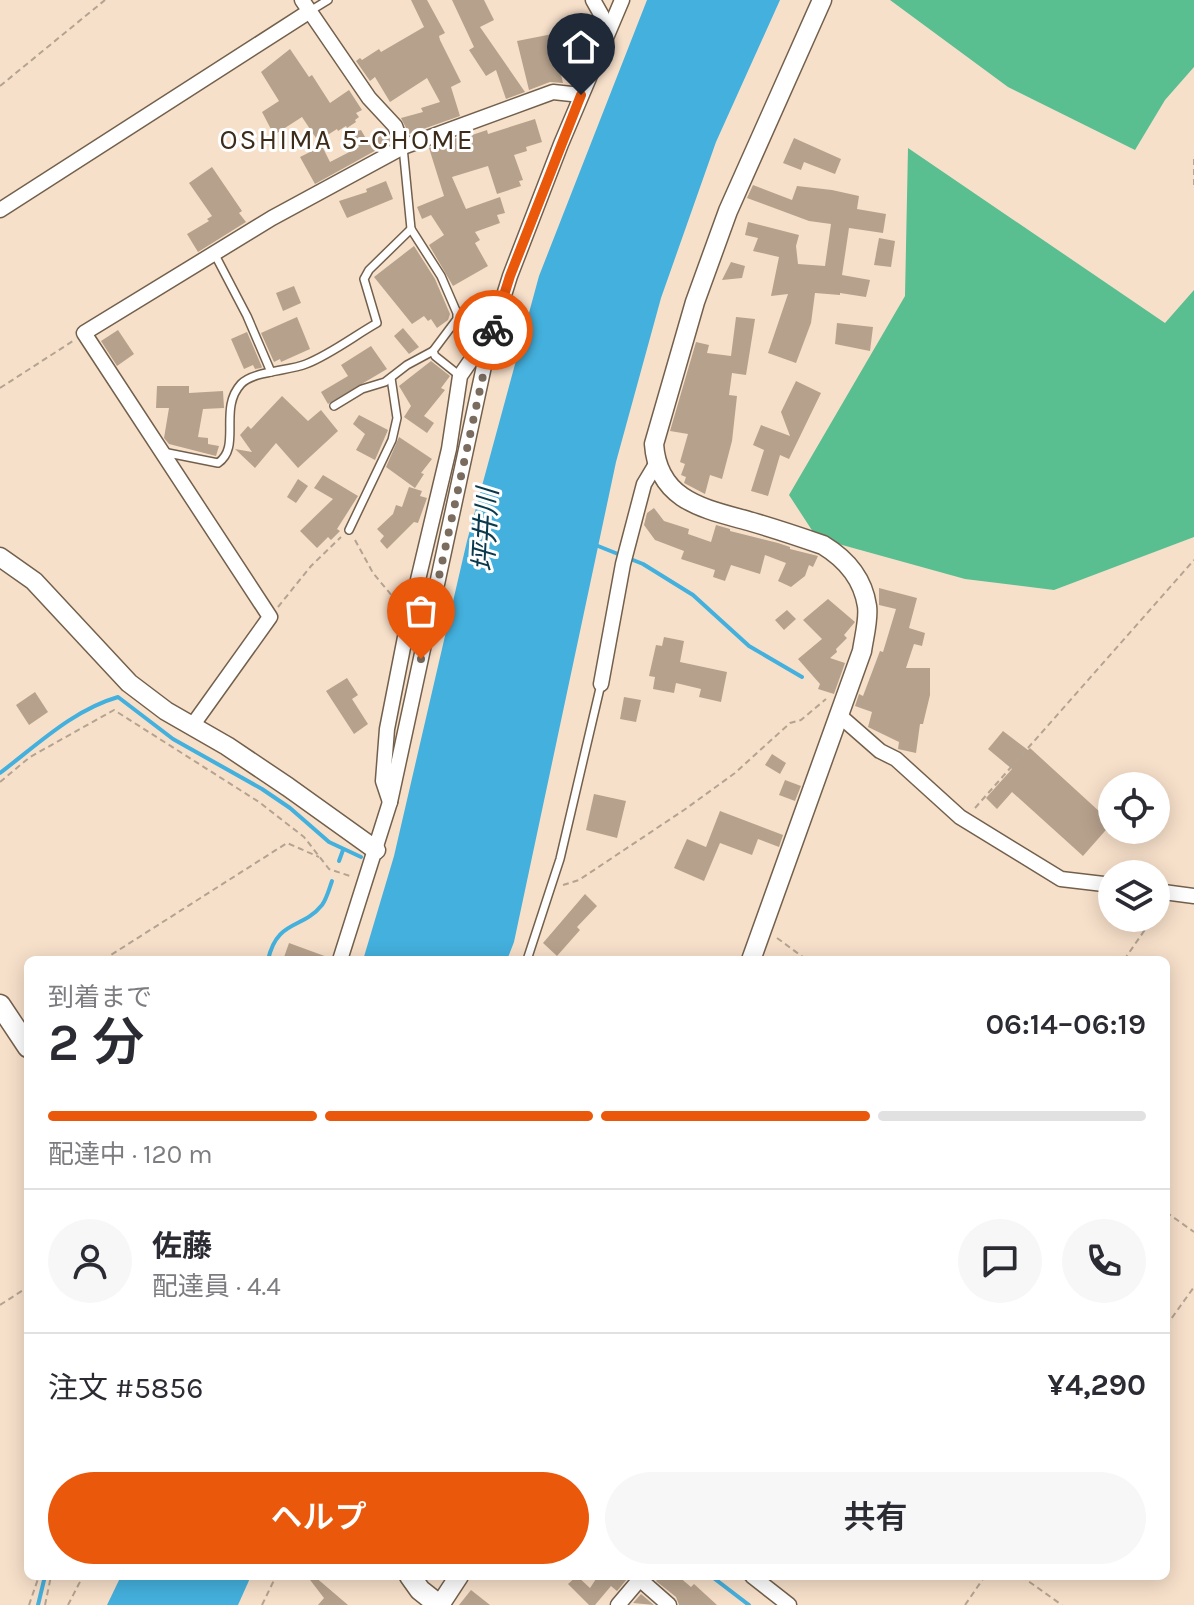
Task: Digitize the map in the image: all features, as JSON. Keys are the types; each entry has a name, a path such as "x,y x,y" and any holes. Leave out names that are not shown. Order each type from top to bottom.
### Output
{"main road":[{"path":"0,1005 24,1041"},
{"path":"413,1580 420,1590 440,1605"}],"street":[{"path":"593,0 602,16"},
{"path":"341,956 390,802 494,327 510,276 622,0"},
{"path":"752,956 862,651 867,607 856,574 842,556 823,545 698,507 663,478 656,464 654,444 695,302 728,211 822,0"},
{"path":"0,210 306,6 369,98 395,126 403,147"},
{"path":"192,726 270,617 84,333 339,180 403,147 553,92 581,95"},
{"path":"390,802 383,781 387,729 409,617 449,449 460,376 494,327"},
{"path":"601,684 623,564 644,484 656,464"},
{"path":"0,557 34,581 129,683 166,711 288,787 376,850"},
{"path":"840,716 880,751 896,759 964,820 1061,879 1098,883"},
{"path":"1170,893 1194,896"},
{"path":"440,1605 456,1580"},
{"path":"618,1605 637,1580"},
{"path":"640,1580 669,1605"},
{"path":"757,1580 789,1605"}],"lane":[{"path":"306,6 328,0"},
{"path":"334,406 362,389 385,382 433,351 457,319 441,276 411,229 403,147"},
{"path":"162,452 218,463 229,450 229,405 234,392 245,379 306,364 377,323 364,279 369,270 411,229"},
{"path":"214,253 247,316 271,372"},
{"path":"433,351 460,376"},
{"path":"349,530 392,440 397,418 391,378"},
{"path":"528,956 560,859 601,684"}],"path":[{"path":"0,86 105,0"},
{"path":"1194,159 1194,189"},
{"path":"0,388 84,333"},
{"path":"270,617 311,566 349,530 373,573 409,617"},
{"path":"964,820 1194,560"},
{"path":"550,889 579,880 684,810 735,773 790,723 801,720 825,698 840,716"},
{"path":"0,782 30,757 114,710 259,802 304,837 329,869 366,883"},
{"path":"109,956 287,843 320,858"},
{"path":"762,930 801,956"},
{"path":"1127,956 1143,932"},
{"path":"1170,1215 1194,1232"},
{"path":"1170,1320 1194,1287"},
{"path":"0,1305 24,1290"},
{"path":"29,1605 38,1580"},
{"path":"45,1605 50,1580"},
{"path":"68,1605 81,1580"},
{"path":"262,1605 274,1580"},
{"path":"965,1605 982,1580"},
{"path":"1027,1580 1062,1605"}],"green space":[{"path":"890,0 1194,0 1194,67 1165,100 1135,150 1008,87"},
{"path":"908,148 1165,323 1194,290 1194,537 1054,590 965,579 817,538 789,495 905,296"}],"water":[{"name":"坪井川","path":"647,0 780,0 716,142 661,298 616,462 509,956 364,956 394,856 467,541 539,276"},
{"path":"119,1580 249,1580 238,1605 107,1605"}],"building":[{"path":"411,0 427,0 445,33 439,36 440,40 461,82 451,87 460,116 409,134 401,118 423,112 421,108 440,102 427,78 390,102 375,77 370,81 356,61 379,49 381,52 424,27"},
{"path":"452,0 484,0 494,20 480,27 525,92 506,99 496,70 486,76 469,50 474,47"},
{"path":"583,28 585,40 573,68 558,62 563,83 550,82 529,90 517,41"},
{"path":"290,49 330,103 349,90 362,110 356,113 359,117 356,122 318,141 302,117 274,135 262,112 279,101 261,72"},
{"path":"535,119 542,142 514,155 523,180 519,181 521,186 497,194 488,166 452,177 466,209 500,197 505,213 497,215 500,223 475,232 480,240 475,243 488,266 453,286 429,245 444,235 431,215 422,219 417,207 444,196 429,148 465,135 487,130 488,134"},
{"path":"361,130 368,142 387,133 391,142 315,184 300,157 322,146 330,162 359,147 350,133"},
{"path":"794,138 841,159 835,174 804,162 801,170 783,163"},
{"path":"212,167 246,222 198,252 187,234 212,216 189,183"},
{"path":"386,181 393,199 347,218 339,201 367,192 366,189"},
{"path":"753,185 792,200 797,186 832,190 859,196 857,209 886,214 883,233 849,228 842,275 870,280 866,297 815,293 811,323 796,363 768,353 788,294 771,296 779,257 753,251 758,238 745,235 748,222 799,235 796,246 798,264 825,266 831,224 809,221 747,198"},
{"path":"879,238 895,241 891,267 874,265"},
{"path":"414,246 435,279 450,314 448,320 437,328 431,319 428,321 424,316 412,324 374,277"},
{"path":"731,262 745,266 742,278 722,280"},
{"path":"294,286 301,303 283,311 276,293"},
{"path":"297,317 310,349 274,362 261,333"},
{"path":"736,317 755,319 746,375 732,373 729,395 737,396 732,441 722,479 710,475 705,494 684,483 686,477 681,475 685,464 680,462 688,434 670,431 696,342 709,345 707,353 731,356"},
{"path":"837,323 873,327 870,351 835,344"},
{"path":"403,328 419,347 409,354 394,336"},
{"path":"118,330 134,354 117,366 101,341"},
{"path":"247,332 261,368 255,369 253,365 244,369 231,339"},
{"path":"371,346 387,369 328,404 321,392 348,376 341,365"},
{"path":"431,361 450,376 441,388 445,390 424,416 434,423 427,433 404,417 411,406 399,386"},
{"path":"796,381 821,393 789,459 780,455 768,496 751,491 764,450 753,445 761,425 790,436 781,412"},
{"path":"157,386 189,386 189,393 223,391 224,408 203,409 198,437 208,438 208,444 219,446 216,456 169,444 164,438 169,408 156,408"},
{"path":"282,396 308,421 321,410 338,431 298,468 276,443 255,468 235,449 252,452 240,435 248,426 251,429"},
{"path":"359,415 388,430 375,460 356,450 365,434 353,424"},
{"path":"399,437 432,459 421,473 424,474 415,488 386,467"},
{"path":"323,475 358,496 337,529 340,531 317,548 300,531 333,499 314,488"},
{"path":"298,479 308,486 296,503 287,497"},
{"path":"409,487 422,491 420,496 427,498 418,523 414,522 387,549 380,541 384,536 377,529 393,514 396,505 402,507"},
{"path":"654,508 664,521 689,529 688,534 711,542 716,525 818,556 813,567 809,565 805,576 791,587 778,581 786,563 765,555 760,574 731,565 725,581 713,577 715,570 681,559 684,551 655,540 644,525 647,513"},
{"path":"879,588 917,598 909,628 925,633 922,646 914,644 906,668 930,668 930,695 923,724 920,724 916,753 898,749 899,742 868,727 872,712 855,706 859,694 863,696 880,651 883,652 896,609 879,605"},
{"path":"828,599 855,622 844,635 847,638 830,658 845,663 834,694 818,689 820,684 798,659 822,639 803,620"},
{"path":"787,610 796,619 784,630 775,620"},
{"path":"664,637 684,641 680,662 727,672 721,702 699,697 701,689 676,683 674,693 653,689 655,677 649,676 656,645 662,646"},
{"path":"347,678 358,695 352,699 368,724 354,734 326,691"},
{"path":"35,692 48,712 29,725 16,705"},
{"path":"624,697 641,700 636,722 620,719"},
{"path":"1003,731 1028,750 1030,748 1098,810 1098,839 1083,856 1012,792 997,809 986,798 1012,769 988,749"},
{"path":"772,754 786,763 780,774 765,765"},
{"path":"785,780 801,786 795,801 779,795"},
{"path":"594,794 626,801 617,838 586,830"},
{"path":"720,811 783,835 779,847 758,839 752,855 720,843 704,881 674,868 687,839 706,847"},
{"path":"585,894 597,906 577,927 580,930 557,956 543,943"},
{"path":"289,943 325,956 284,956"},
{"path":"310,1580 319,1580 348,1605 318,1605 324,1598"},
{"path":"572,1580 581,1580 590,1588 595,1580 626,1580 617,1591 611,1586 595,1605 589,1605 568,1584"},
{"path":"683,1580 691,1587 694,1584 717,1605 679,1605 676,1597 656,1581"},
{"path":"471,1590 490,1605 459,1605"},
{"path":"641,1594 654,1605 633,1603"}],"waterway":[{"path":"593,544 643,564 693,595 749,646 802,677"},
{"path":"0,773 71,719 118,697 173,739 290,808 329,842 361,857"},
{"path":"339,861 343,850"},
{"path":"269,956 277,938 284,931 322,905 332,881"},
{"path":"38,1605 44,1580"},
{"path":"716,1580 749,1605"}],"way so far":[{"path":"421,659 493,330"}],"district":[{"name":"OSHIMA 5-CHOME","path":"347,139"}],"route":[{"path":"493,330 510,276 581,95"}]}
